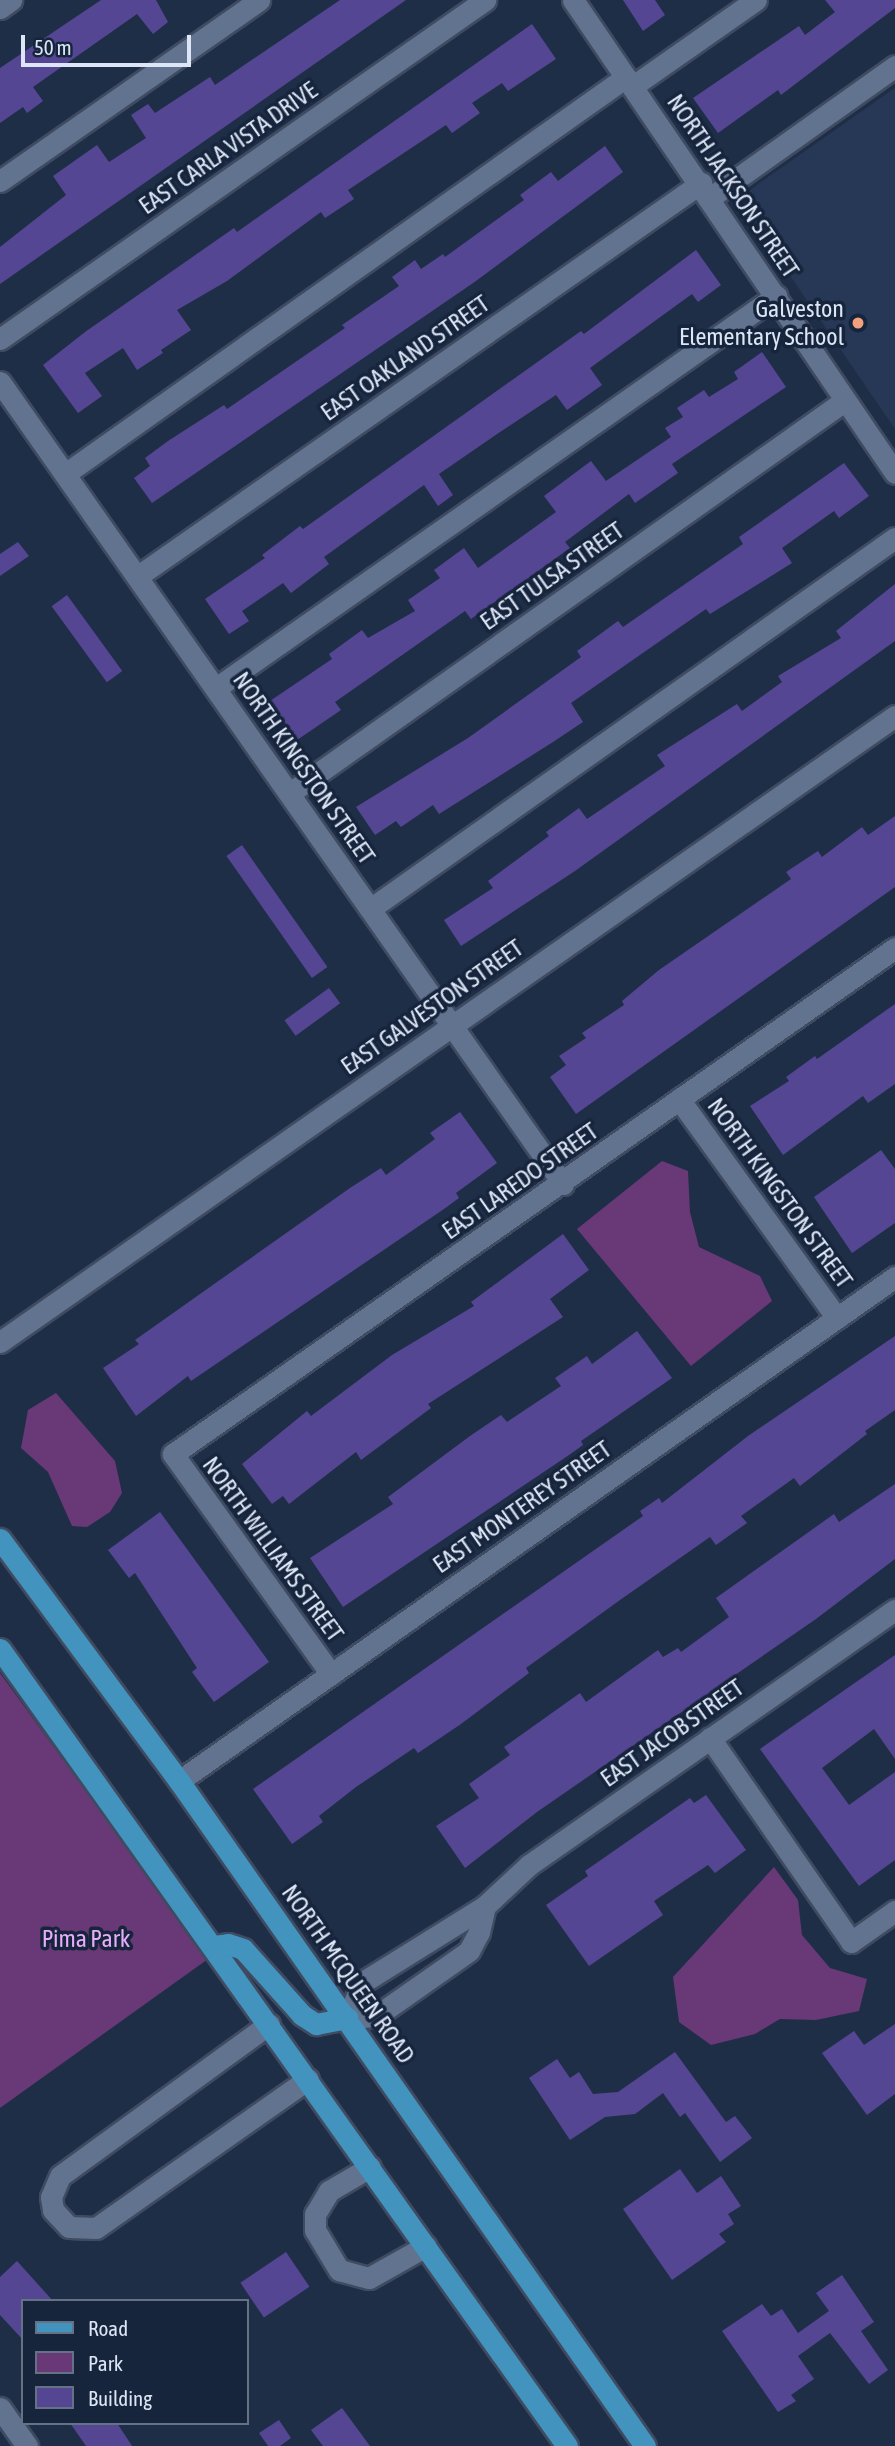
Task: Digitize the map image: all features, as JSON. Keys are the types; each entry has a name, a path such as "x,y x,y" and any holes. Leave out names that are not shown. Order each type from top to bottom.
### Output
{"main road":[{"name":"NORTH MCQUEEN ROAD","path":"0,1539 179,1781 645,2446"},
{"path":"0,1649 214,1946 567,2446"},
{"path":"214,1946 228,1944 243,1949 302,2015 316,2024 347,2018"}],"street":[{"path":"0,8 11,0"},
{"path":"0,181 259,0"},
{"name":"EAST CARLA VISTA DRIVE","path":"0,339 485,0"},
{"name":"NORTH JACKSON STREET","path":"573,0 706,190 844,401 895,473"},
{"path":"65,474 630,81 756,0"},
{"name":"EAST OAKLAND STREET","path":"138,576 706,190 895,66"},
{"path":"216,688 776,296"},
{"name":"NORTH KINGSTON STREET","path":"0,382 563,1184"},
{"name":"EAST TULSA STREET","path":"290,793 844,401"},
{"path":"370,909 895,538"},
{"name":"EAST GALVESTON STREET","path":"0,1342 895,716"},
{"name":"EAST LAREDO STREET","path":"173,1454 563,1184 895,948"},
{"name":"NORTH KINGSTON STREET","path":"679,1099 837,1318"},
{"name":"EAST MONTEREY STREET","path":"179,1781 895,1277"},
{"name":"NORTH WILLIAMS STREET","path":"173,1454 331,1674"},
{"name":"EAST JACOB STREET","path":"485,1906 469,1951 376,2016 347,2018 363,1982 485,1906 529,1865 895,1610"},
{"path":"710,1738 851,1942 895,1911"},
{"path":"269,2024 60,2176 51,2197 53,2210 69,2227 96,2228 308,2079"},
{"path":"370,2167 329,2191 314,2214 315,2230 339,2270 369,2278 426,2246"},
{"path":"0,2408 27,2446"}],"shaded area":[{"name":"Galveston Elementary School","path":"895,88 895,429 743,207 746,194 758,184"}],"green space":[{"path":"662,1161 688,1171 690,1212 699,1247 760,1276 772,1301 691,1366 577,1229"},
{"path":"56,1393 115,1461 122,1493 110,1512 87,1527 72,1526 48,1472 21,1448 28,1410"},
{"name":"Pima Park","path":"0,1673 208,1959 0,2108"},
{"path":"774,1867 798,1900 802,1935 830,1968 867,1979 859,2011 816,2020 780,2019 755,2034 711,2045 679,2022 673,1977"}],"building":[{"path":"101,0 156,0 168,22 153,34 137,14 33,87 43,101 27,113 23,107 0,123 0,68"},
{"path":"340,0 406,0 0,284 0,247 66,195 53,176 97,145 109,162 146,138 131,115 148,104 155,113 210,77 215,85"},
{"path":"623,0 655,0 665,15 643,31"},
{"path":"825,0 895,0 895,8 781,95 778,90 718,133 693,98 799,26 805,35 835,12"},
{"path":"532,24 556,59 508,91 502,83 472,103 480,113 452,133 446,125 348,190 354,199 325,218 321,212 227,281 177,310 191,330 161,350 163,353 137,370 123,348 85,373 102,396 78,413 43,365 85,332 234,228 237,232"},
{"path":"605,146 623,172 476,281 152,503 134,478 150,466 145,458 224,405 227,409 345,328 342,325 399,286 392,277 415,260 421,269 443,254 445,257 524,200 520,195 551,172 558,181"},
{"path":"696,250 721,285 698,302 692,294 590,368 602,385 567,410 556,395 500,432 439,474 453,495 438,506 424,485 324,557 329,564 291,593 283,583 242,611 249,621 229,634 205,599 265,558 262,555 300,526 303,529 581,331 584,334"},
{"path":"762,352 786,387 672,464 678,473 635,503 629,494 565,542 570,548 471,619 465,611 335,702 341,710 297,740 270,701 332,659 329,654 362,630 368,638 415,611 408,600 440,578 434,570 464,548 478,568 556,512 544,496 591,461 606,481 671,437 665,428 683,417 677,408 704,390 709,397 738,379 734,372"},
{"path":"844,463 869,496 839,518 834,511 782,548 792,563 710,614 706,609 571,703 583,722 553,742 439,814 433,805 401,827 396,821 375,835 356,807 468,738 581,657 577,651 618,621 623,627 743,544 739,537"},
{"path":"18,542 29,556 0,576 0,554"},
{"path":"895,584 895,641 575,871 461,946 444,920 493,888 488,881 549,836 546,832 579,808 587,819 665,766 657,755 737,704 742,711 782,682 778,676 841,638 836,631"},
{"path":"67,595 122,671 107,682 52,606"},
{"path":"895,816 895,887 576,1114 550,1077 566,1065 559,1056 586,1038 582,1033 624,1005 622,1001 659,970 791,879 786,872 818,851 822,857 862,827 868,835"},
{"path":"242,845 327,967 312,978 226,856"},
{"path":"329,988 340,1003 296,1036 285,1020"},
{"path":"895,1004 895,1084 868,1103 863,1096 783,1155 750,1106 789,1081 786,1077 815,1056 817,1059"},
{"path":"460,1112 497,1163 456,1193 459,1198 444,1209 191,1381 188,1376 136,1416 103,1368 139,1344 135,1340 350,1188 381,1168 386,1175 435,1139 430,1133"},
{"path":"881,1150 895,1169 895,1223 852,1253 814,1197"},
{"path":"563,1234 589,1270 550,1299 563,1317 428,1404 431,1408 361,1460 356,1452 289,1504 283,1496 272,1504 242,1464 307,1411 311,1416 392,1355 474,1306 471,1302"},
{"path":"637,1331 672,1378 581,1441 583,1445 569,1455 343,1607 310,1558 393,1504 388,1497 470,1436 501,1415 507,1422 561,1386 555,1378 587,1356 592,1364"},
{"path":"895,1336 895,1410 865,1431 867,1434 800,1486 794,1478 741,1516 747,1523 716,1545 710,1537 620,1600 526,1668 529,1673 461,1724 418,1753 414,1748 356,1787 319,1816 323,1822 292,1844 253,1789 643,1516 640,1511 659,1498 662,1503 748,1436"},
{"path":"895,1484 895,1559 816,1619 537,1812 465,1868 436,1826 479,1798 469,1784 510,1755 504,1747 580,1693 586,1702 658,1650 663,1657 678,1648 681,1652 729,1617 716,1598 834,1514 839,1522"},
{"path":"160,1512 269,1662 214,1702 192,1672 197,1668 135,1573 129,1578 108,1550"},
{"path":"895,1655 895,1759 874,1729 822,1768 849,1805 895,1772 895,1860 859,1886 760,1749"},
{"path":"706,1795 746,1850 715,1873 708,1865 654,1901 663,1915 589,1966 546,1905 588,1876 585,1871 690,1798 694,1803"},
{"path":"895,2024 895,2094 867,2115 822,2053 854,2031 864,2045"},
{"path":"675,2052 726,2122 735,2116 752,2138 720,2162 685,2113 680,2117 663,2093 635,2114 605,2117 570,2140 529,2078 557,2059 570,2078 579,2072 593,2094 618,2092"},
{"path":"680,2169 697,2193 721,2176 741,2206 728,2214 734,2224 719,2234 726,2242 672,2280 623,2209"},
{"path":"286,2252 309,2287 264,2318 240,2283"},
{"path":"17,2261 51,2299 21,2299 21,2338 0,2315 0,2277"},
{"path":"842,2275 874,2322 861,2331 888,2370 869,2384 830,2333 798,2356 814,2379 791,2395 796,2401 778,2412 722,2331 762,2304 771,2316 782,2309 798,2333 829,2311 816,2293"},
{"path":"342,2408 370,2446 323,2446 311,2430"},
{"path":"279,2420 291,2438 280,2446 268,2446 259,2433"},
{"path":"71,2425 118,2425 132,2446 86,2446"}],"place":[{"name":"Galveston Elementary School","path":"858,323"}]}
